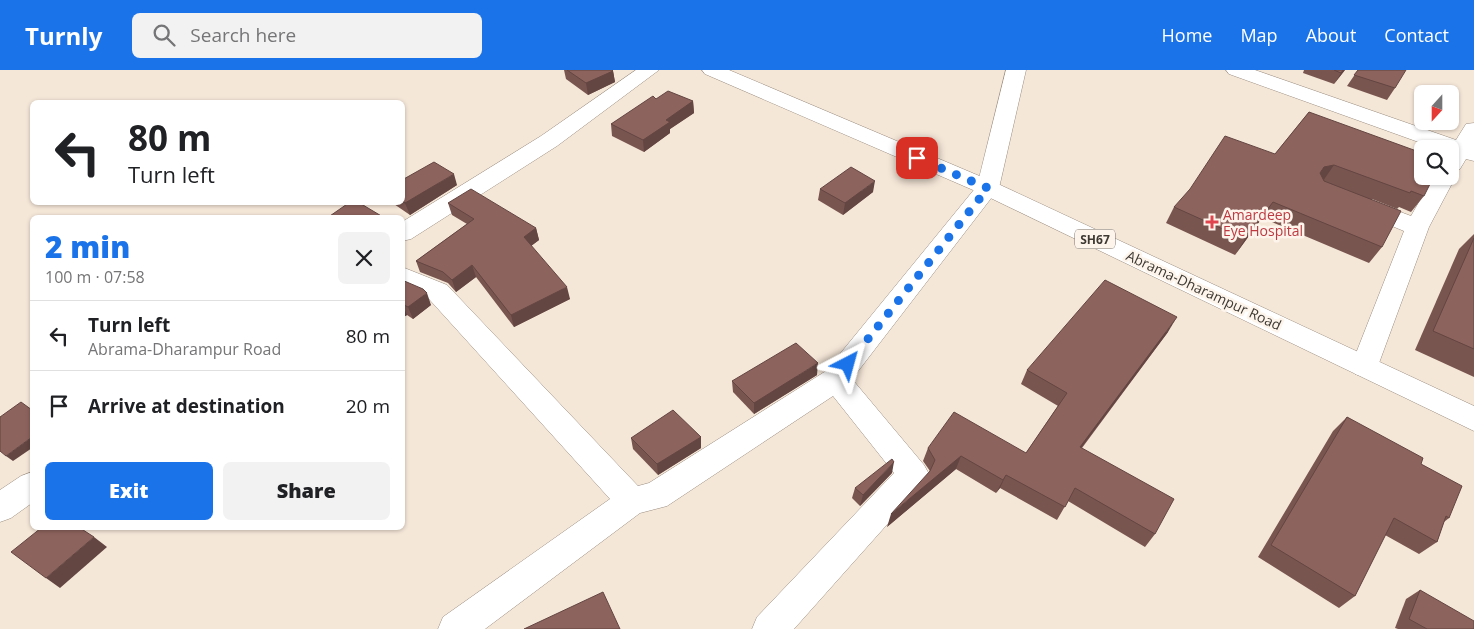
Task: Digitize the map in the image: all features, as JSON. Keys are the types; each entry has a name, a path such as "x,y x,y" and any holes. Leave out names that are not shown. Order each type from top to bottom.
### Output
{"street":[{"path":"405,231 549,141 649,70"},
{"name":"Abrama-Dharampur Road","path":"712,70 988,188 1474,419"},
{"path":"456,629 632,501 656,496 836,379 988,188 1016,70"},
{"path":"1236,70 1461,156 1474,129"},
{"path":"1365,366 1417,227 1440,185"},
{"path":"1339,197 1417,227"},
{"path":"405,277 438,292 632,501"},
{"path":"770,629 913,474 836,379"},
{"path":"0,508 30,487"}],"building":[{"path":"567,70 612,70 613,71 586,83"},
{"path":"1358,70 1406,70 1395,88 1354,75"},
{"path":"668,91 693,101 666,120 670,122 643,140 611,124 653,96 656,99"},
{"path":"1309,112 1414,150 1414,185 1430,185 1424,196 1411,191 1410,193 1334,165 1324,167 1320,173 1324,181 1401,211 1382,247 1273,202 1245,239 1174,207 1190,189 1225,136 1275,154"},
{"path":"434,162 454,174 405,203 405,178"},
{"path":"851,167 875,181 845,203 820,189"},
{"path":"471,189 536,228 524,237 567,287 511,315 472,265 452,280 443,272 416,261 474,219 448,203"},
{"path":"346,205 363,205 380,215 331,215"},
{"path":"1474,238 1474,349 1433,331"},
{"path":"1105,280 1177,317 1080,447 1174,499 1155,534 1075,488 1065,507 1006,475 1003,480 961,456 891,514 930,471 935,460 928,448 954,412 1026,453 1067,393 1027,370"},
{"path":"405,281 423,289 427,293 408,307 405,306"},
{"path":"796,343 818,363 754,403 732,381"},
{"path":"21,402 30,409 30,438 6,456 0,451 0,417"},
{"path":"673,410 701,437 657,464 631,438"},
{"path":"1347,417 1423,458 1421,464 1462,486 1449,518 1446,516 1437,542 1394,518 1355,596 1271,545"},
{"path":"892,459 894,462 863,495 855,488"},
{"path":"38,530 83,530 94,537 46,578 11,552"},
{"path":"1420,590 1474,621 1474,629 1427,629 1409,619"},
{"path":"603,592 620,629 524,629"}],"place":[{"name":"Amardeep Eye Hospital","path":"1212,222"}],"route":[{"path":"848,364 988,188 917,158"}]}
